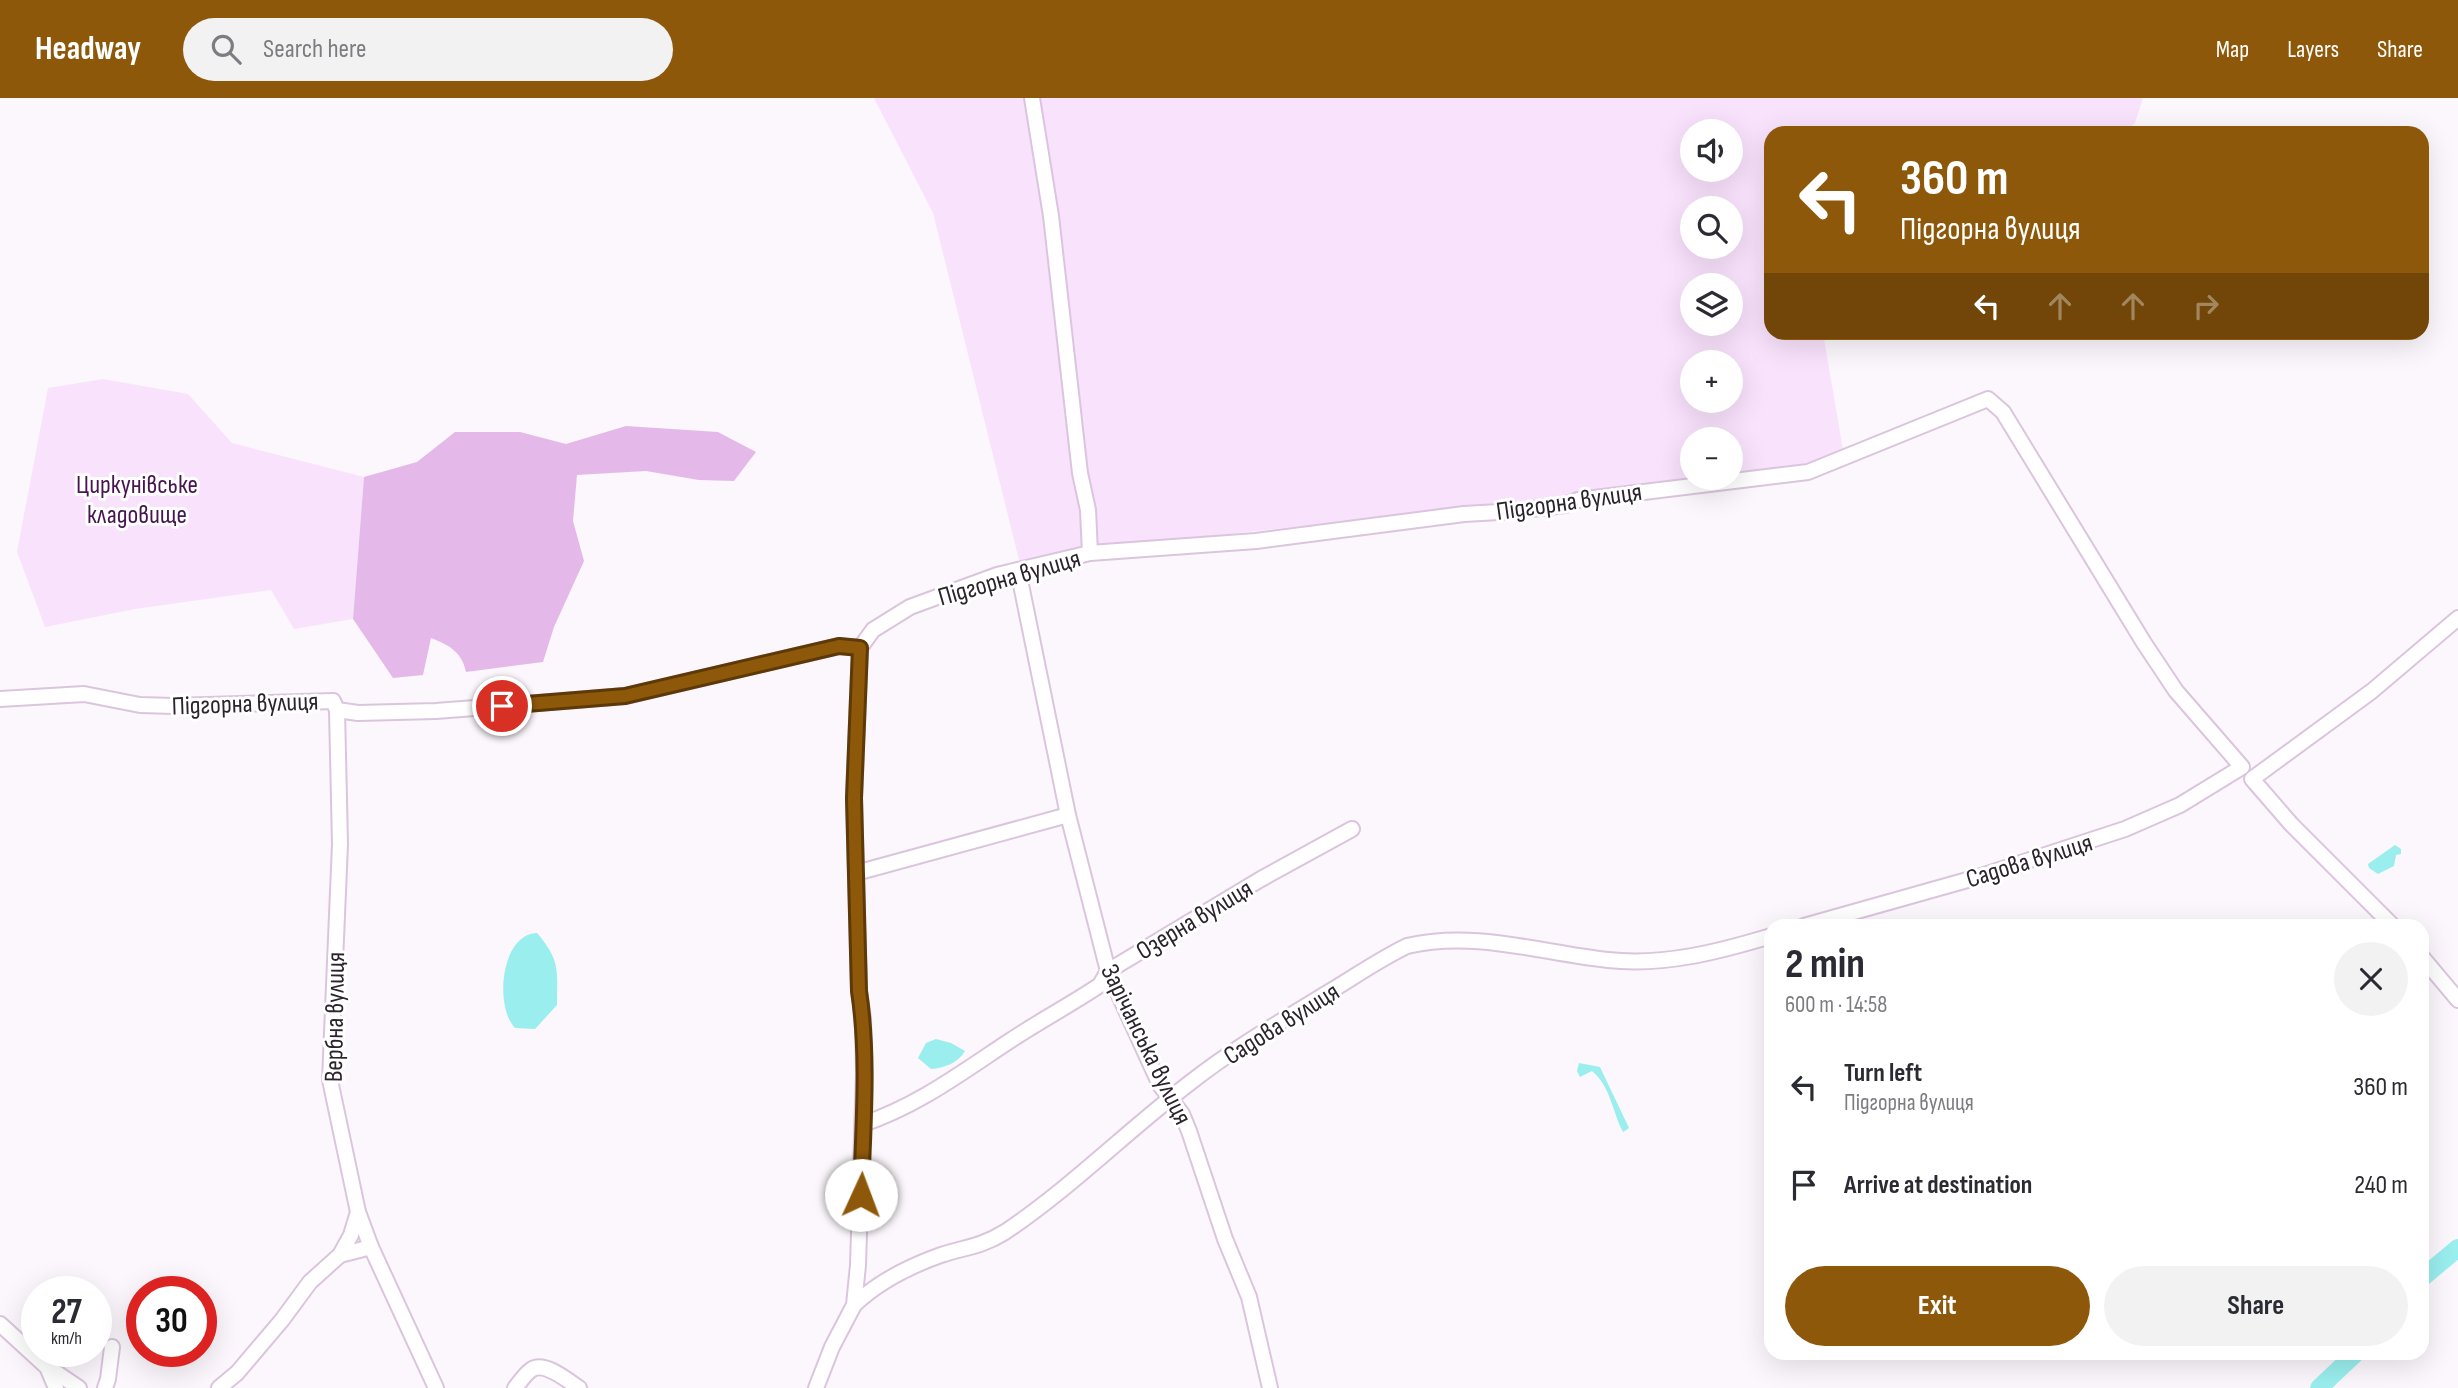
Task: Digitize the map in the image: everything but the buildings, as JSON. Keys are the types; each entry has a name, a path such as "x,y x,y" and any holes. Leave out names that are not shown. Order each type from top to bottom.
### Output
{"street":[{"path":"1032,98 1051,216 1080,473 1088,510 1090,554"},
{"name":"Підгорна вулиця","path":"0,699 84,694 140,705 163,706 333,701 337,710 358,713 436,711 625,696 839,646 860,648 873,630 910,607 975,582 1090,554 1256,541 1464,514 1565,505 1578,500 1808,472 1988,399 2003,412 2176,691 2242,766"},
{"name":"Зарічанська вулиця","path":"1018,570 1068,815 1108,971 1160,1085 1172,1098 1186,1122 1225,1239 1245,1287 1270,1388"},
{"path":"2386,919 2291,824 2252,779 2372,691 2458,618"},
{"path":"816,1388 853,1304 858,1265 863,1124 863,1018 859,991 854,798 860,648"},
{"name":"Вербна вулиця","path":"337,710 340,844 330,1080 358,1212 371,1247 436,1388"},
{"name":"Садова вулиця","path":"1829,919 1978,877 2125,830 2180,805 2242,766"},
{"path":"856,873 1068,815"},
{"name":"Озерна вулиця","path":"863,1124 888,1116 931,1093 1100,985 1108,971 1261,879 1352,829"},
{"name":"Садова вулиця","path":"853,1304 878,1286 922,1263 943,1254 975,1248 1002,1234 1046,1203 1220,1060 1406,946 1478,941 1609,960 1663,961 1704,955 1764,938"},
{"path":"2429,965 2458,1000"},
{"path":"219,1388 237,1373 310,1282 340,1255 351,1235 358,1212"},
{"path":"340,1255 371,1247"},
{"path":"858,1265 862,1273 878,1286"},
{"path":"0,1324 21,1343"},
{"path":"47,1367 56,1388"},
{"path":"47,1367 79,1388"},
{"path":"105,1388 110,1367"},
{"path":"515,1388 532,1369 538,1367 545,1368 579,1388"}],"green space":[{"path":"874,98 2143,98 2132,126 1764,126 1764,340 1824,340 1843,450 1790,469 1743,476 1743,427 1680,427 1680,486 1193,538 1020,564 933,213"},
{"name":"Циркунівське кладовище","path":"103,379 188,394 232,443 364,477 353,619 294,629 271,590 135,609 45,627 17,552 48,388"}],"shaded area":[{"path":"626,426 718,432 756,452 734,481 699,480 646,471 577,475 573,521 584,561 554,627 543,662 466,672 454,650 431,638 423,675 393,678 353,619 364,477 417,462 455,432 520,432 566,444"}],"water":[{"path":"2395,845 2401,849 2401,854 2396,855 2394,866 2378,874 2369,868 2368,864"},
{"path":"537,933 554,959 557,1005 535,1029 515,1028 508,1018 505,1004 505,973 515,945 525,936"},
{"path":"936,1039 965,1051 959,1059 950,1064 931,1069 918,1058 926,1043"},
{"path":"1579,1063 1600,1067 1629,1128 1623,1132 1598,1077 1592,1071 1580,1077 1577,1071"}],"waterway":[{"path":"2429,1272 2458,1248"},
{"path":"2319,1388 2349,1360"}],"route":[{"path":"502,706 625,696 839,646 860,648 854,798 864,1072 861,1195"}]}
